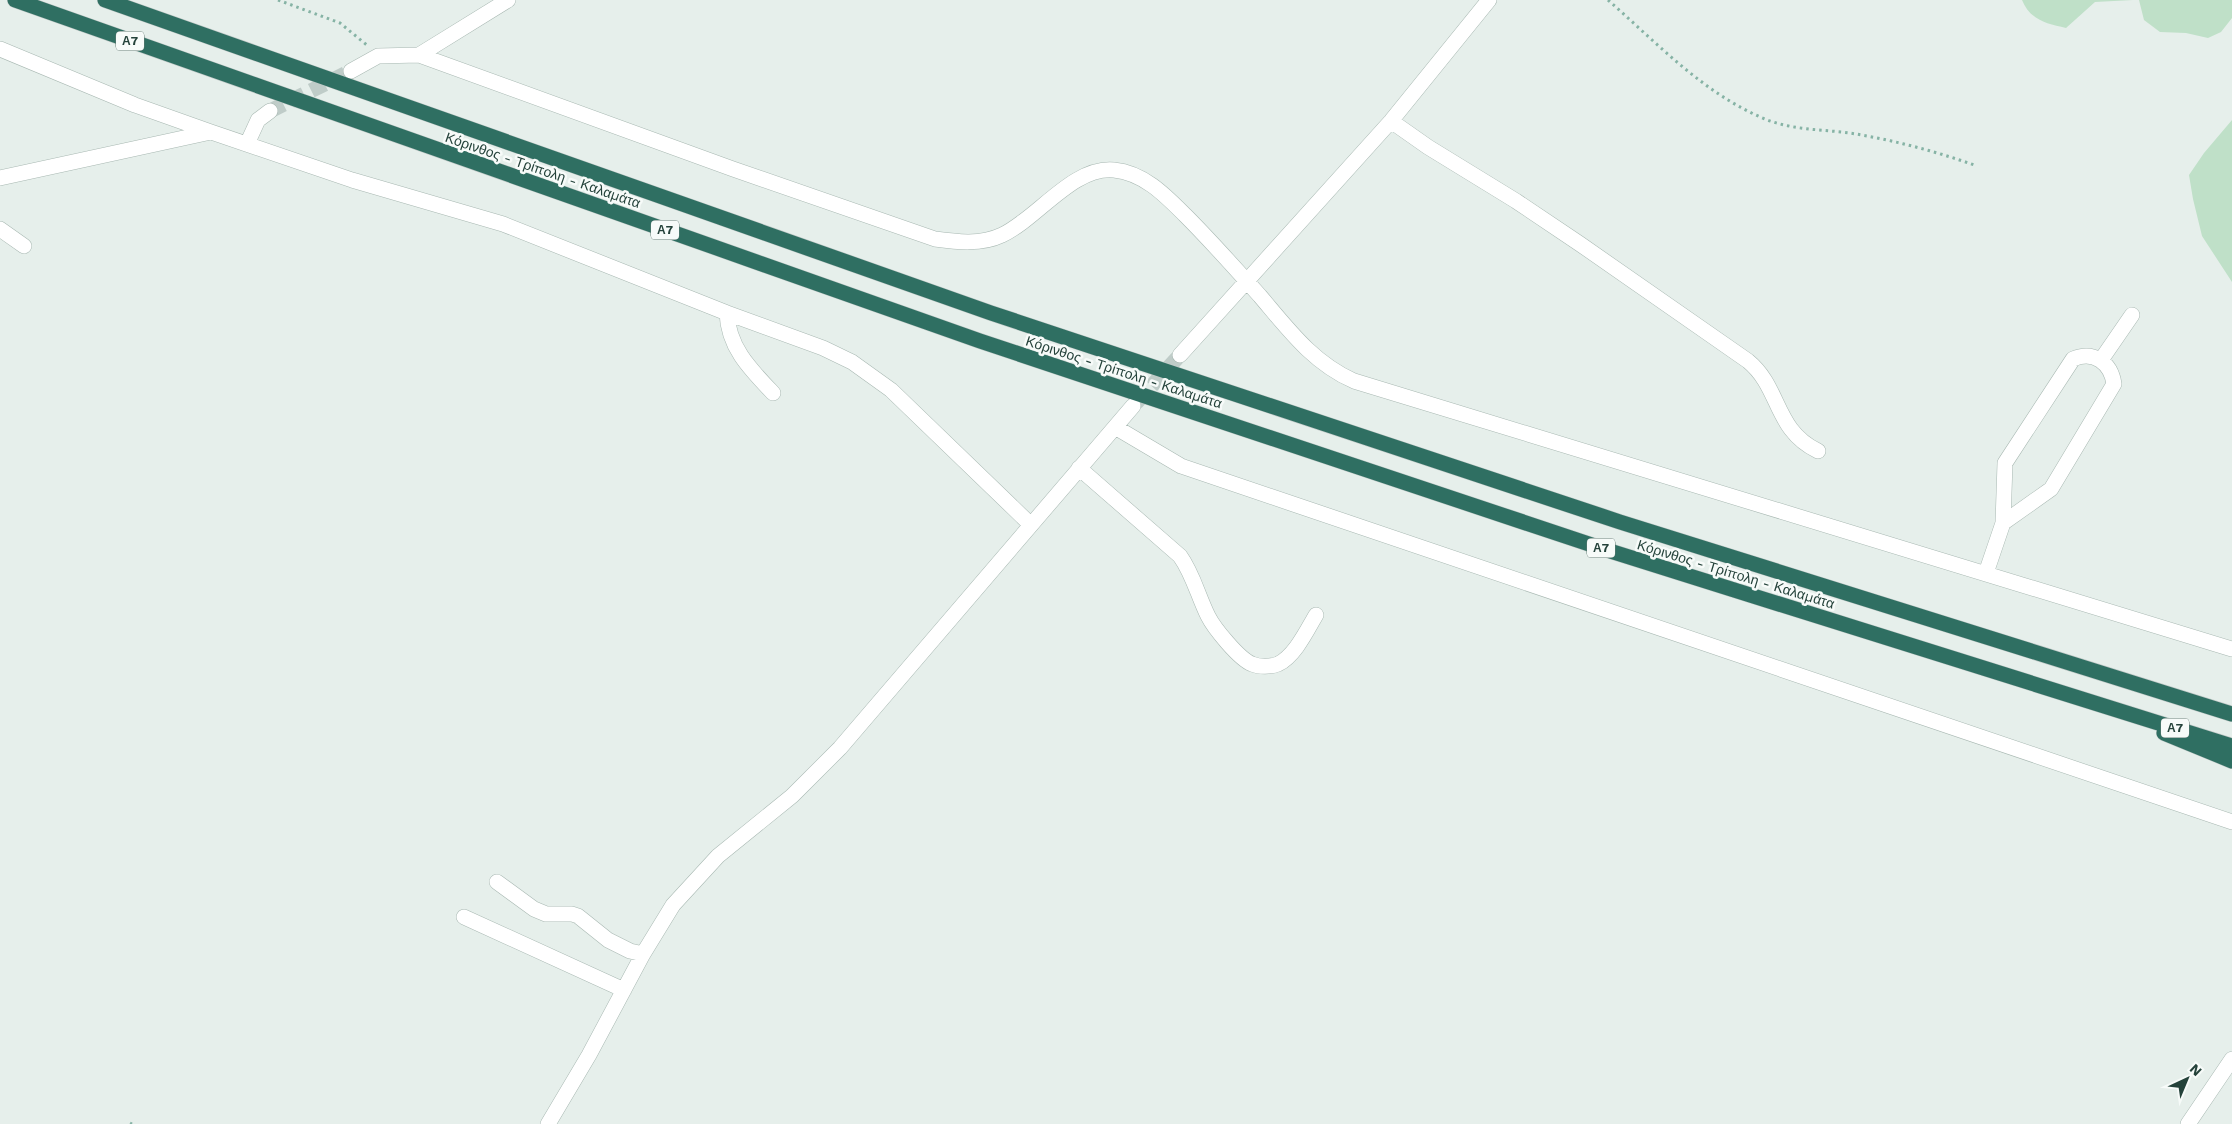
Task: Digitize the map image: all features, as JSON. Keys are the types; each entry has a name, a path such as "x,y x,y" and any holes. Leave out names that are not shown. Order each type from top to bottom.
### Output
{"highway":[{"name":"Κόρινθος - Τρίπολη - Καλαμάτα","path":"15,0 980,341 1610,551 2232,746"},
{"name":"Κόρινθος - Τρίπολη - Καλαμάτα","path":"105,0 991,313 1620,522 2232,714"},
{"path":"2195,702 2232,708"},
{"path":"2117,710 2174,738 2232,761"}],"street":[{"path":"419,55 508,0"},
{"path":"1180,355 1391,120 1489,0"},
{"path":"0,49 135,105 212,132 352,180 503,224 822,348 852,362 891,390 1031,524"},
{"path":"351,71 378,56 419,55 733,169 935,239 960,242 981,241 1001,236 1024,222 1077,178 1092,172 1112,170 1132,173 1150,184 1172,202 1218,248 1308,351 1336,373 2232,649"},
{"path":"247,144 258,120 270,111"},
{"path":"1391,120 1428,147 1580,244 1748,361 1767,383 1781,416 1788,427 1806,445 1818,451"},
{"path":"0,178 212,132"},
{"path":"0,229 24,246"},
{"path":"727,312 729,332 734,346 751,370 773,393"},
{"path":"2101,360 2132,315"},
{"path":"1986,574 2004,524 2006,463 2073,359 2086,356 2101,360 2110,369 2114,384 2051,489 2004,524"},
{"path":"548,1124 673,905 699,874 742,835 792,796 840,748 1133,406"},
{"path":"1114,427 1181,466 2232,822"},
{"path":"1079,468 1180,556 1188,568 1209,617 1218,630 1250,663 1269,666 1279,663 1297,644 1316,615"},
{"path":"496,882 534,909 546,914 572,914 578,916 608,940 630,951 644,954"},
{"path":"464,917 624,990"},
{"path":"2188,1124 2232,1059"}],"path":[{"path":"278,0 340,23 378,56"},
{"path":"1608,0 1716,93 1766,120 1787,126 1886,140 1950,156 1977,166"}],"green space":[{"path":"2022,0 2133,0 2095,2 2066,28 2046,23 2034,17 2025,7"},
{"path":"2139,0 2232,0 2232,18 2221,32 2208,38 2186,33 2160,32 2144,20"},
{"path":"2232,120 2232,282 2202,236 2189,175 2204,153"}],"tunnel":[{"path":"270,111 351,71"},
{"path":"1136,403 1180,355"}]}
